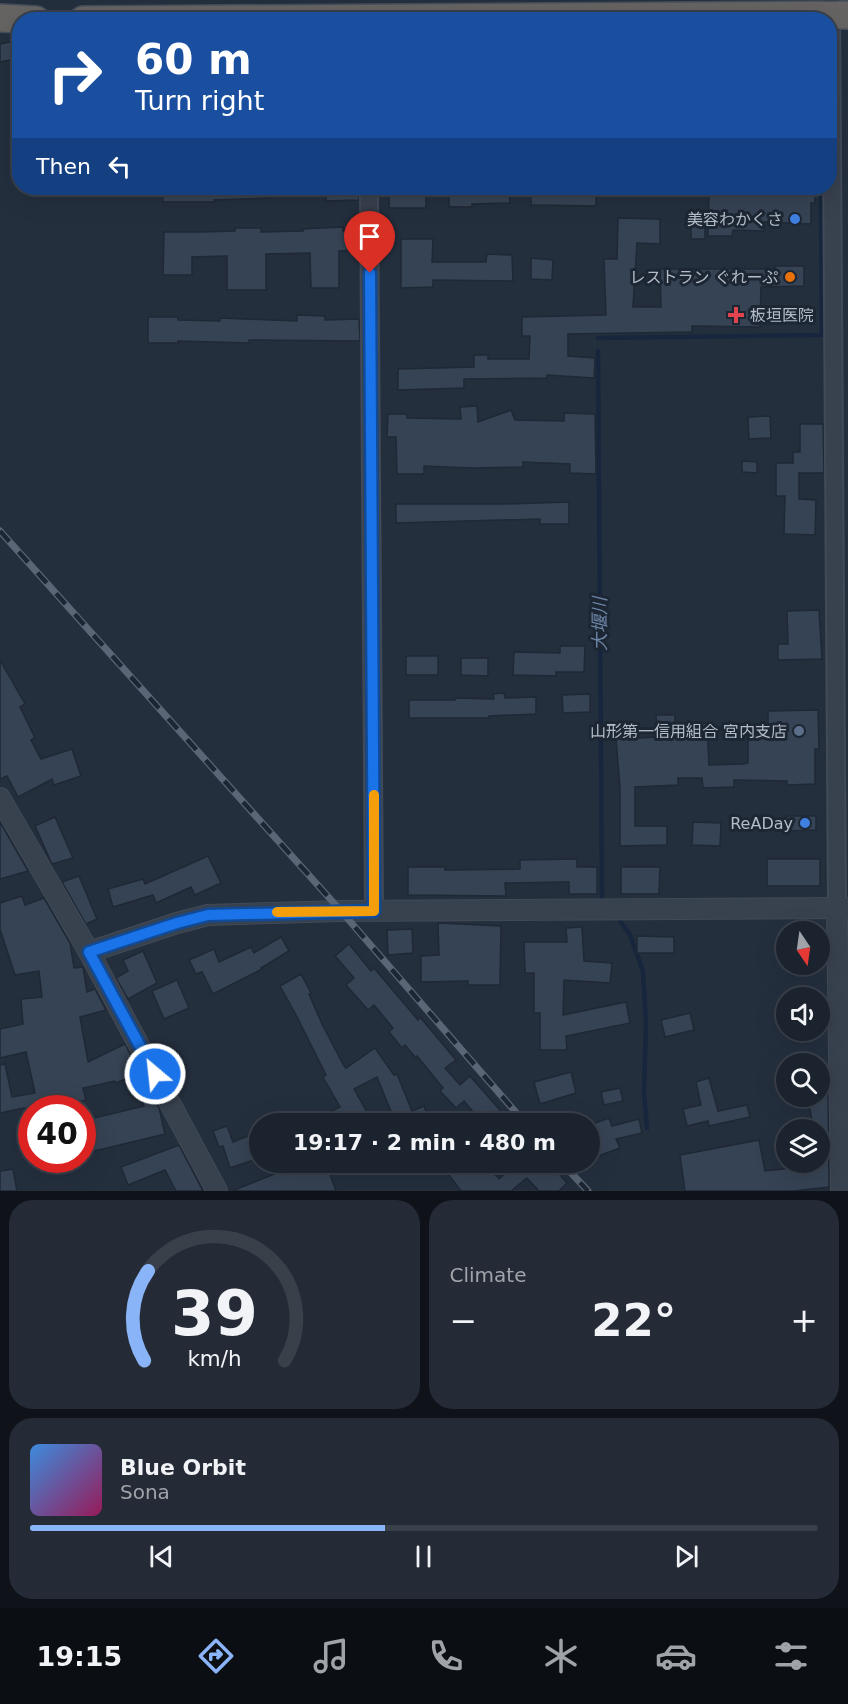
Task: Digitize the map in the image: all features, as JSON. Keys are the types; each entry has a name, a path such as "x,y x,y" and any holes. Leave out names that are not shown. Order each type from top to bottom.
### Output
{"highway":[{"path":"720,12 837,10"}],"street":[{"path":"837,10 842,909 841,1191"},
{"path":"369,195 374,911"},
{"path":"0,798 89,952 217,1191"},
{"path":"89,952 208,915 374,911 842,909"}],"building":[{"path":"12,42 12,60 0,62 0,44"},
{"path":"162,195 272,195 272,198 214,200 214,202 163,202"},
{"path":"326,195 359,195 359,200 326,201"},
{"path":"389,195 426,195 426,208 389,208"},
{"path":"449,195 509,195 510,203 449,207"},
{"path":"531,195 596,195 596,206 531,205"},
{"path":"709,195 815,195 815,203 811,203 811,224 764,222 764,231 733,230 732,236 708,236"},
{"path":"618,218 660,219 660,244 637,243 633,307 661,307 660,269 775,269 775,266 804,266 804,286 761,287 760,327 692,326 692,332 568,334 568,356 595,358 594,378 547,375 547,378 464,379 464,388 398,390 398,369 474,367 474,355 488,355 488,359 529,359 530,336 522,336 522,317 606,315 604,259 617,259"},
{"path":"691,225 705,226 705,239 691,239"},
{"path":"343,227 343,231 359,231 359,250 339,251 339,288 311,288 310,253 266,254 266,290 227,290 227,256 192,257 192,275 163,275 164,232 235,231 235,228 261,228 261,232 303,231 302,229"},
{"path":"401,239 433,239 432,262 486,262 487,254 512,255 513,281 433,280 433,287 401,288"},
{"path":"531,258 553,260 552,280 531,279"},
{"path":"297,315 325,316 325,320 359,319 360,341 249,340 249,343 178,341 178,343 148,343 148,317 178,317 178,320 220,321 220,318 297,321"},
{"path":"477,406 478,422 511,410 515,420 564,421 564,413 595,414 596,474 570,473 570,464 523,462 523,467 424,466 424,474 397,474 396,437 387,437 388,414 407,414 407,418 461,419 460,407"},
{"path":"770,416 771,438 749,439 748,417"},
{"path":"800,424 823,424 824,473 799,473 799,499 816,500 815,535 784,534 785,496 776,496 776,463 793,463 793,452 800,452"},
{"path":"742,461 757,462 757,473 742,472"},
{"path":"569,502 569,524 540,524 540,519 396,523 396,504"},
{"path":"819,610 822,659 778,660 778,644 788,644 787,611"},
{"path":"560,646 585,646 584,672 556,672 556,676 513,675 514,652 560,653"},
{"path":"406,656 438,656 438,675 406,675"},
{"path":"461,658 488,658 488,676 461,675"},
{"path":"0,660 25,704 20,707 35,738 31,740 41,759 72,749 81,776 54,785 52,779 18,797 7,776 0,779"},
{"path":"504,693 505,698 536,697 536,714 489,716 489,718 409,718 409,700 494,699 493,694"},
{"path":"590,694 590,712 563,713 562,695"},
{"path":"818,710 819,749 815,749 815,784 787,785 787,781 734,780 734,787 703,788 702,778 678,778 678,785 635,787 635,826 667,826 667,845 620,846 620,788 616,739 657,737 656,715 675,715 675,724 707,723 709,765 743,764 748,763 748,735 768,735 768,711"},
{"path":"787,816 816,816 816,830 787,831"},
{"path":"55,817 73,858 52,864 35,826"},
{"path":"0,822 28,871 0,879"},
{"path":"693,822 721,823 720,846 692,845"},
{"path":"208,856 221,883 195,895 191,887 156,903 153,895 113,907 108,889 143,879 145,884"},
{"path":"577,859 577,867 597,867 597,894 569,894 569,882 505,883 506,896 408,895 408,867 445,867 445,870 520,869 520,860"},
{"path":"767,859 820,859 820,886 767,886"},
{"path":"621,867 660,867 659,894 621,894"},
{"path":"79,876 97,919 86,924 62,882"},
{"path":"22,896 25,905 44,898 70,943 74,968 83,967 87,992 95,989 106,1010 80,1017 88,1062 125,1044 159,1108 165,1134 96,1151 96,1118 144,1106 130,1077 116,1083 115,1081 83,1088 85,1095 24,1095 35,1093 26,1052 0,1058 0,1029 23,1024 21,999 42,997 39,971 15,975 0,929 0,903"},
{"path":"438,923 501,926 500,985 468,985 468,981 421,982 421,956 439,955"},
{"path":"582,927 584,961 612,963 610,983 564,980 563,1015 626,1002 630,1023 566,1036 567,1050 540,1050 540,1013 534,1013 534,973 525,973 524,942 567,942 566,928"},
{"path":"412,929 413,953 388,955 387,930"},
{"path":"637,936 674,937 674,953 637,953"},
{"path":"281,937 289,951 262,969 213,994 202,972 196,974 189,960 214,949 219,962 251,947 254,953"},
{"path":"349,944 371,971 374,968 418,1020 420,1017 456,1060 445,1068 460,1085 470,1076 502,1113 474,1113 464,1101 456,1108 440,1091 443,1088 417,1056 416,1058 405,1045 402,1048 389,1032 393,1028 374,1005 368,1010 346,985 354,978 335,956"},
{"path":"143,951 157,983 128,999 116,978 128,971 123,960"},
{"path":"301,974 311,993 309,994 322,1024 344,1066 346,1068 375,1048 394,1075 397,1074 412,1111 424,1106 427,1113 392,1113 377,1077 354,1089 367,1113 333,1113 332,1111 340,1107 323,1077 326,1075 280,986"},
{"path":"177,980 189,1008 164,1019 152,991"},
{"path":"690,1013 694,1030 665,1037 661,1020"},
{"path":"5,1064 12,1097 18,1096 18,1109 0,1113 0,1065"},
{"path":"571,1072 576,1093 540,1104 534,1082"},
{"path":"709,1078 718,1111 747,1105 750,1117 709,1126 708,1121 687,1126 683,1109 701,1105 696,1082"},
{"path":"620,1088 623,1101 604,1105 601,1092"},
{"path":"809,1107 828,1107 828,1119 812,1119"},
{"path":"609,1118 612,1126 639,1119 642,1133 616,1139 620,1148 600,1155 600,1121"},
{"path":"227,1126 233,1142 249,1135 249,1162 230,1168 223,1146 219,1147 213,1131"},
{"path":"759,1140 765,1171 829,1173 829,1187 794,1191 685,1191 680,1155"},
{"path":"179,1145 203,1191 176,1191 165,1170 128,1185 121,1167"},
{"path":"13,1169 17,1191 0,1191 0,1171"},
{"path":"277,1173 332,1173 330,1174 336,1191 232,1191"},
{"path":"447,1173 494,1173 499,1179 506,1173 558,1173 567,1183 559,1191 539,1191 527,1178 511,1191 461,1191"}],"waterway":[{"name":"大堰川","path":"598,338 822,335 821,195"},
{"name":"大堰川","path":"598,351 602,898"},
{"name":"大堰川","path":"620,921 630,935 643,971 646,1023 644,1092 647,1128"}],"railway":[{"path":"0,531 341,911 516,1113"},
{"path":"571,1173 588,1191"}],"slow traffic":[{"path":"277,912 374,911 374,795"}],"place":[{"name":"美容わかくさ","path":"795,219"},
{"name":"レストラン ぐれーぷ","path":"790,277"},
{"name":"板垣医院","path":"736,315"},
{"name":"山形第一信用組合 宮内支店","path":"799,731"},
{"name":"ReADay","path":"805,823"}],"route":[{"path":"155,1074 89,952 208,915 374,911 370,273"}]}
